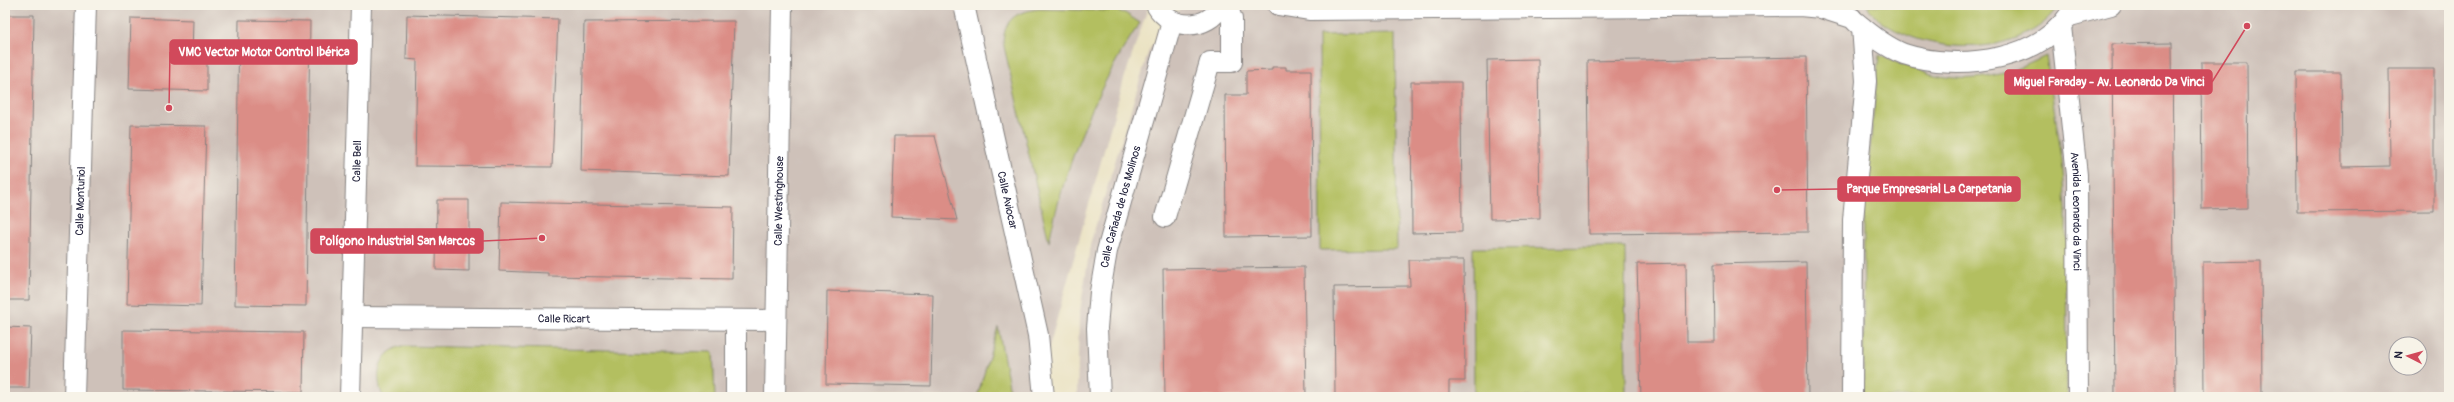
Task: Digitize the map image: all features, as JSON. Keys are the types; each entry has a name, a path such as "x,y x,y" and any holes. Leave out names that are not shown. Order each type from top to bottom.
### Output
{"street":[{"name":"Calle Monturiol","path":"74,397 86,5"},
{"name":"Calle Bell","path":"350,397 361,5"},
{"name":"Calle Westinghouse","path":"775,397 782,5"},
{"path":"948,5 954,5"},
{"name":"Calle Aviocar","path":"964,5 1038,335 1044,397"},
{"path":"1156,5 1164,16 1172,22 1184,25 1197,25 1208,20 1218,12 1222,5"},
{"path":"1165,217 1210,62 1232,62 1232,19 1227,5"},
{"path":"1289,6 1800,6 1821,8 1854,16 1878,40 1903,53 1924,60 1956,63 1988,60 2025,49 2052,34 2069,15 2111,5"},
{"name":"Avenida Leonardo da Vinci","path":"2069,15 2077,175 2078,397"},
{"path":"1852,397 1853,220 1866,81 1854,16"},
{"name":"Calle Cañada de los Molinos","path":"1100,397 1097,328 1100,292 1107,251 1172,22"},
{"name":"Calle Ricart","path":"353,317 776,320"},
{"path":"736,320 736,397"}],"shaded area":[{"path":"5,5 1149,5 1124,79 1035,397 5,397"},
{"path":"1182,5 2449,5 2449,397 1077,397 1079,318 1091,241 1149,50"}],"green space":[{"path":"1867,5 2060,5 2046,21 2029,33 2009,41 1987,45 1965,46 1942,45 1921,40 1902,33 1882,22 1873,14"},
{"path":"1039,9 1117,11 1125,13 1140,23 1110,72 1084,128 1063,186 1049,242 1003,42 1006,27 1013,18 1018,14"},
{"path":"1395,34 1397,249 1320,250 1319,35"},
{"path":"1879,55 1923,72 1962,78 1981,77 2001,73 2023,66 2046,56 2062,159 2066,208 2067,397 1863,397 1864,211"},
{"path":"1625,247 1626,397 1474,397 1473,248"},
{"path":"998,327 1011,397 977,397"},
{"path":"402,346 713,352 715,397 383,397 379,381 380,366 383,359 388,354 394,349"}],"building":[{"path":"5,15 34,15 29,300 5,300"},
{"path":"407,15 558,19 552,167 415,166 417,60 406,59"},
{"path":"131,18 193,20 192,57 207,57 207,91 129,89"},
{"path":"239,20 310,21 306,306 235,305"},
{"path":"734,21 729,176 581,171 584,22"},
{"path":"2172,43 2175,397 2115,397 2112,44"},
{"path":"1806,57 1808,232 1589,234 1587,61"},
{"path":"1538,59 1540,218 1490,219 1487,60"},
{"path":"2201,62 2247,62 2248,208 2202,209"},
{"path":"1272,67 1286,67 1286,70 1311,70 1312,236 1226,237 1225,95 1246,95 1246,71 1272,70"},
{"path":"2389,69 2434,69 2434,211 2297,212 2296,72 2341,72 2342,167 2390,166"},
{"path":"1411,82 1461,82 1462,232 1412,233"},
{"path":"131,125 206,126 201,306 127,304"},
{"path":"894,136 935,136 957,220 891,217"},
{"path":"437,200 469,200 469,271 436,270"},
{"path":"501,202 733,207 732,279 548,276 548,273 499,271"},
{"path":"1409,260 1464,260 1465,381 1449,381 1449,397 1335,397 1334,287 1410,286"},
{"path":"2261,261 2262,397 2204,397 2203,262"},
{"path":"1806,262 1808,397 1641,397 1637,264 1686,263 1687,342 1715,342 1714,264"},
{"path":"1304,267 1306,397 1165,397 1163,269"},
{"path":"827,291 933,294 931,386 826,384"},
{"path":"5,327 31,328 29,388 5,388"},
{"path":"123,330 304,332 303,392 123,390"}],"place":[{"name":"Miguel Faraday - Av. Leonardo Da Vinci","path":"2247,26"},
{"name":"VMC Vector Motor Control Ibérica","path":"169,108"},
{"name":"Parque Empresarial La Carpetania","path":"1777,190"},
{"name":"Polígono Industrial San Marcos","path":"542,238"}]}
